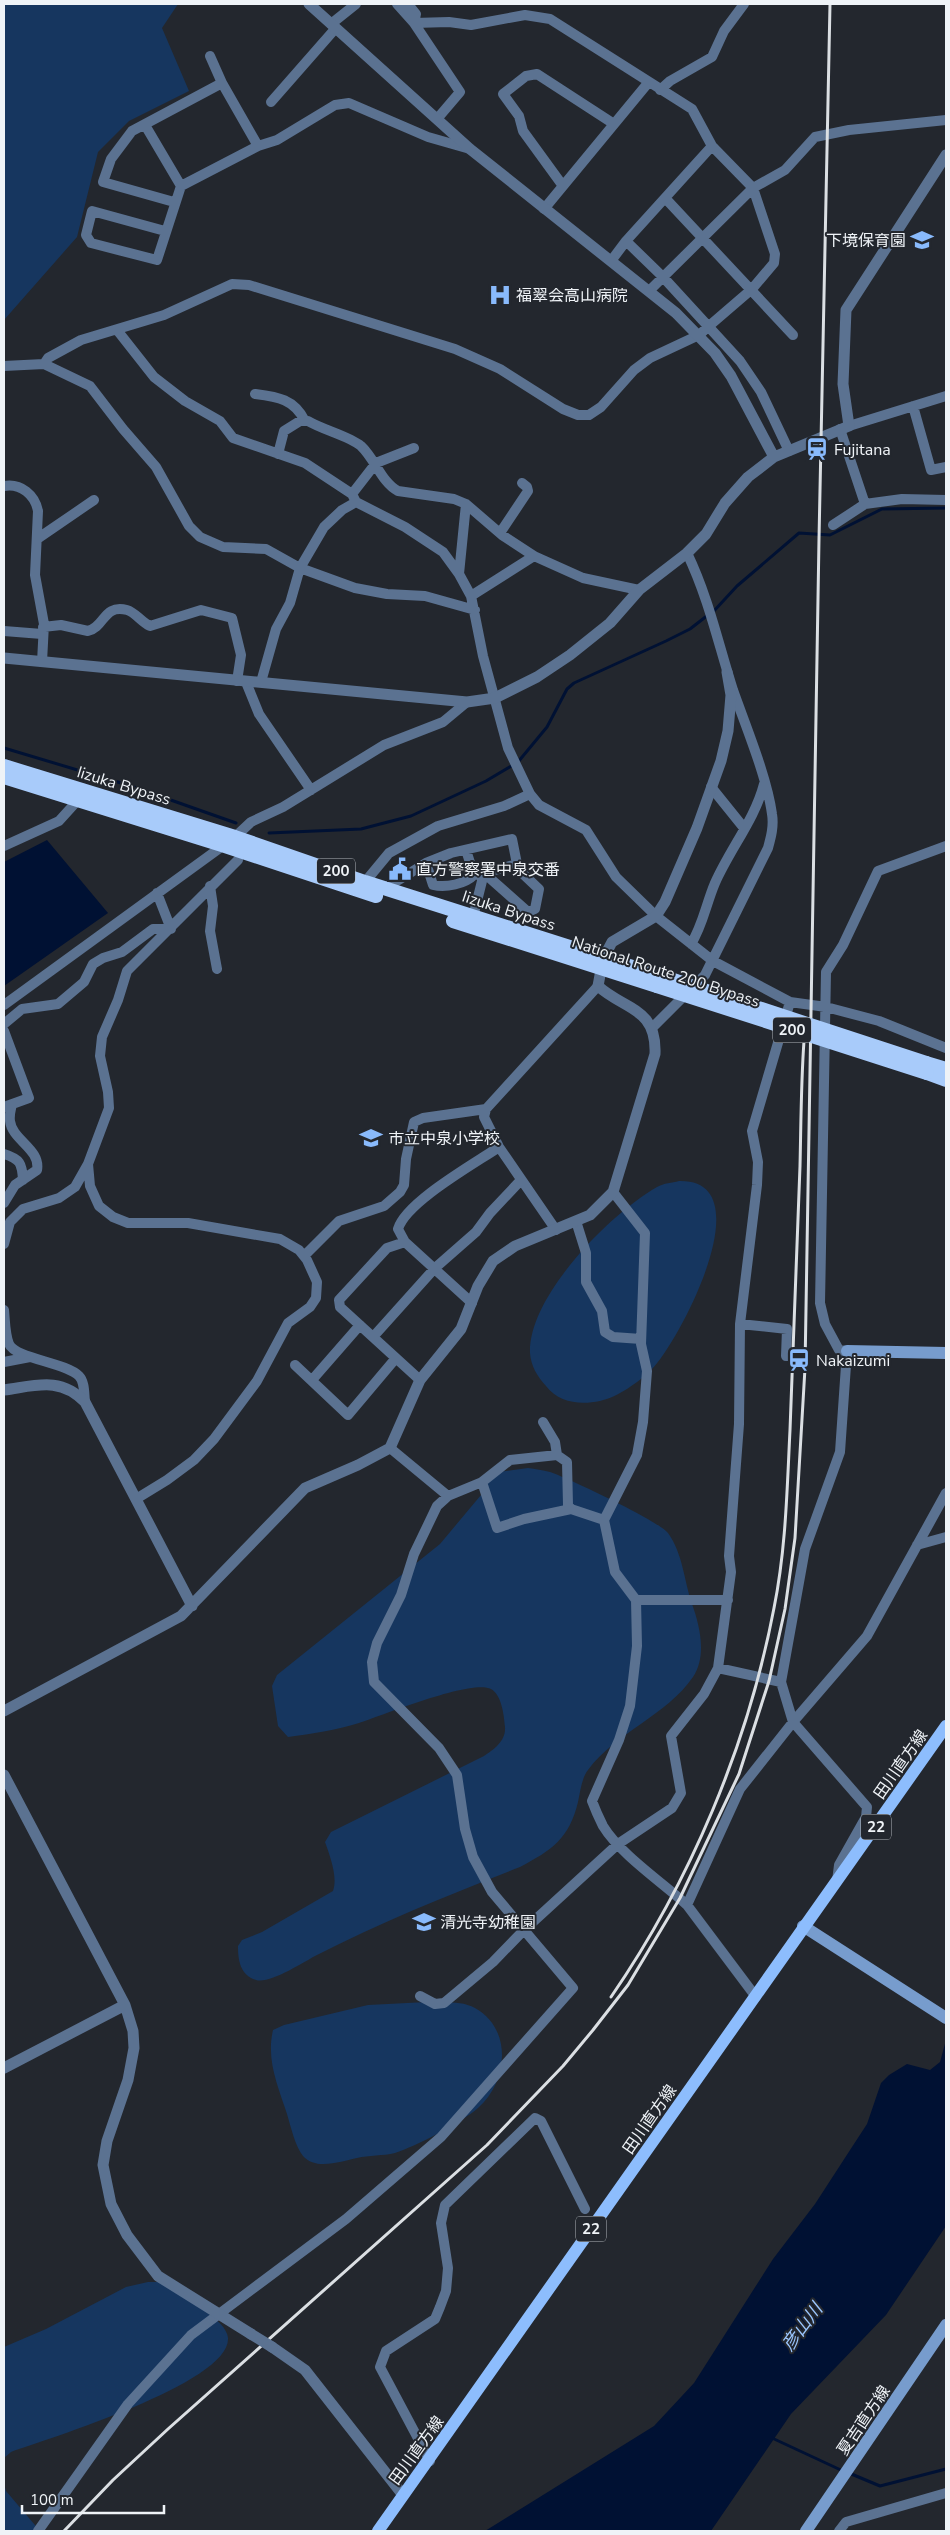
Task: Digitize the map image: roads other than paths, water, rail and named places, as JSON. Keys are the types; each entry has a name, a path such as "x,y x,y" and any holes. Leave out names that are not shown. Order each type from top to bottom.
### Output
{"highway":[{"name":"Iizuka Bypass","path":"4,766 235,837 473,917 601,964"},
{"name":"National Route 200 Bypass","path":"4,777 662,982 927,1068 946,1080"},
{"name":"200","path":"927,1068 946,1069"}],"main road":[{"path":"847,1351 946,1353"},
{"name":"田川直方線","path":"378,2531 430,2461 756,1996 807,1929 946,1726"},
{"path":"807,1929 946,2018"},
{"name":"夏吉直方線","path":"806,2531 946,2327"}],"street":[{"path":"309,4 470,149 649,291 699,335 731,376 774,457"},
{"path":"271,102 333,26 356,4"},
{"path":"397,4 414,23 460,92 437,119"},
{"path":"408,4 416,14 414,23"},
{"path":"660,90 670,81 712,57 724,31 744,4"},
{"path":"44,364 48,358 82,340 164,315 232,284 249,285 455,349 500,369 563,409 578,415 589,414 601,408 634,370 650,358 699,335 752,289 774,263 775,254 753,188 712,146 692,109 648,83 550,19 525,15 471,25 450,22 414,23"},
{"path":"210,56 222,82 258,146"},
{"path":"563,186 523,131 519,116 503,94 526,76 537,74 614,124"},
{"path":"174,202 103,182 111,159 132,132 222,82"},
{"path":"544,209 648,83"},
{"path":"165,231 92,212 86,235 91,243 156,260 165,231 174,202 181,186 258,146 277,140 335,105 349,103 428,137 470,149"},
{"path":"649,291 753,188 784,170 816,137 849,130 946,120"},
{"path":"145,125 181,186"},
{"path":"611,261 626,241 712,146"},
{"path":"865,504 844,428 843,384 846,310 946,155"},
{"path":"666,199 704,237 793,335"},
{"path":"626,241 663,277 740,361 761,392 789,451"},
{"path":"117,330 154,377 185,401 220,421 233,438 305,463 354,498 405,527 443,552 459,574 471,596 483,656 508,748 530,794 539,805 586,830 616,877 656,916 713,962 790,1002 826,1008 879,1022 946,1048"},
{"path":"4,366 44,364 90,386 123,429 156,467 189,526 200,537 222,547 266,549 300,568 355,588 387,594 425,596 475,610"},
{"path":"255,394 286,399 298,409 305,421"},
{"path":"4,658 467,702 495,698 537,677 570,655 610,623 639,590 687,553 706,534 725,503 748,477 774,457 844,428 946,396"},
{"path":"913,406 931,470 946,467"},
{"path":"278,454 284,431 300,421 305,421 360,445 376,463 392,487 398,491 454,499 466,504 500,533 534,556 583,578 639,590"},
{"path":"261,682 276,628 290,603 300,568 324,527 354,498 376,463 414,448"},
{"path":"500,533 528,491 527,487 522,483"},
{"path":"4,486 13,485 27,491 36,502 38,511 35,575 43,631 42,662"},
{"path":"833,525 865,504 902,499 946,500"},
{"path":"37,539 94,500"},
{"path":"459,574 465,536 466,504"},
{"path":"652,1028 705,975 713,962 768,848 773,830 772,814 764,783 727,672 711,612 687,553"},
{"path":"471,596 534,556"},
{"path":"4,631 43,631 61,625 88,631 99,624 105,614 116,609 128,610 150,626 202,610 220,613 232,618 241,655 242,682 259,714 311,790"},
{"path":"556,1230 499,1147 484,1117 486,1109 598,986 601,964 612,942 656,916 666,902 697,828 728,730 731,695 727,672"},
{"path":"4,1005 235,837 251,822 283,807 384,745 443,722 467,702"},
{"path":"691,944 698,933 714,886 758,805 764,783"},
{"path":"711,787 744,828"},
{"path":"365,882 389,853 438,826 504,806 530,794"},
{"path":"4,846 59,821 78,800"},
{"path":"384,888 426,863 466,850 512,839 520,870 539,889 535,909 528,912 479,874 466,850"},
{"path":"837,1883 838,1865 866,1817 867,1807 793,1722 781,1682 805,1548 840,1452 847,1351 839,1350 826,1324 820,1303 826,972 848,936 878,871 946,846"},
{"path":"4,1244 5,1234 10,1222 23,1210 59,1198 75,1187 88,1164 109,1108 100,1056 102,1037 118,1000 127,971 238,860"},
{"path":"426,863 433,885 443,887 470,879 479,874 517,864"},
{"path":"473,917 479,874"},
{"path":"210,886 213,906 210,931 217,969"},
{"path":"157,893 170,929"},
{"path":"4,1024 22,1009 58,1004 84,982 93,964 103,958 122,952 153,929 170,929"},
{"path":"4,1711 151,1634 181,1616 305,1488 358,1465 390,1448 420,1380 460,1329 478,1286 493,1261 515,1246 590,1215 614,1192 655,1054 652,1028 638,1010 598,986"},
{"path":"420,1996 434,2004 444,2003 494,1962 524,1931 618,1844 672,1808 681,1793 671,1736 704,1694 718,1668 732,1572 729,1556 738,1424 740,1324 748,1275 757,1185 758,1162 752,1131 790,1002"},
{"path":"4,1032 28,1098 8,1106 11,1127 36,1157 38,1164 37,1170 15,1185 5,1200"},
{"path":"932,1044 939,1052 946,1056"},
{"path":"304,1256 339,1221 384,1206 400,1192 404,1184 406,1159 414,1122 423,1118 486,1109"},
{"path":"472,1303 405,1242 398,1229 400,1222 421,1200 499,1147"},
{"path":"4,1154 19,1159 22,1165 23,1180"},
{"path":"88,1164 90,1186 99,1206 112,1217 128,1223 188,1222 280,1239 304,1256 317,1282 316,1298 310,1307 288,1323 257,1381 214,1439 194,1460 167,1480 136,1499"},
{"path":"373,1337 435,1268 476,1232 490,1213 521,1180"},
{"path":"614,1192 645,1233 641,1339 647,1371 643,1422 636,1455 604,1520 616,1572 636,1600 637,1646 630,1706 619,1740 592,1801 604,1827 618,1844 672,1895 687,1905 756,1996"},
{"path":"576,1221 586,1252 586,1282 602,1311 605,1332 613,1337 641,1339"},
{"path":"405,1242 387,1248 339,1300 340,1307 420,1380"},
{"path":"4,1310 9,1344 14,1351 79,1376 84,1387 85,1402 192,1606"},
{"path":"740,1324 787,1328 786,1356 788,1356"},
{"path":"312,1380 360,1325"},
{"path":"4,1362 33,1357"},
{"path":"295,1365 348,1415 396,1358"},
{"path":"4,1390 54,1384 66,1387 85,1402"},
{"path":"543,1422 555,1442 557,1455"},
{"path":"390,1448 448,1496"},
{"path":"38,2531 128,2404 191,2335 346,2219 441,2137 573,1988 492,1892 473,1858 465,1829 457,1775 439,1748 374,1682 372,1662 377,1643 401,1595 414,1554 437,1506 448,1496 482,1482 510,1460 557,1455 567,1462 567,1494 570,1509"},
{"path":"482,1482 498,1528 524,1519 570,1509 604,1520"},
{"path":"687,1905 740,1789 793,1722 867,1636 946,1493"},
{"path":"917,1545 946,1537"},
{"path":"636,1600 728,1600"},
{"path":"718,1668 781,1682"},
{"path":"4,1775 125,2005 133,2031 133,2059 107,2141 103,2165 106,2190 111,2204 128,2235 158,2276 272,2347 305,2370 403,2495"},
{"path":"4,2068 125,2005"},
{"path":"430,2461 380,2367 386,2351 407,2335 435,2319 440,2307 446,2291 448,2268 441,2223 445,2205 535,2118 541,2122 585,2209"},
{"path":"839,2531 846,2522 946,2493"}],"water":[{"path":"47,840 108,913 4,986 4,862"},
{"name":"彦山川","path":"946,2040 946,2226 886,2315 791,2414 711,2531 485,2531 654,2426 694,2383 773,2259 815,2204 867,2124 881,2083 889,2075 907,2064 930,2070 940,2062"}],"waterway":[{"path":"713,612 737,586 799,533 830,535 882,509 946,508"},
{"path":"269,833 361,829 411,816 486,781 518,762 547,727 567,689 574,683 690,629 708,615"},
{"path":"4,748 131,786 236,823"},
{"path":"772,2438 843,2471"},
{"path":"849,2473 880,2486 946,2469"}],"railway":[{"path":"64,2531 113,2480 168,2429 487,2145 563,2066 593,2030 628,1985 680,1898 739,1774 769,1681 785,1609 795,1538 805,1368 830,4"},
{"path":"611,1997 640,1953 666,1907 712,1811 732,1761 749,1710 774,1608 784,1541 787,1497 804,1041"}],"place":[{"name":"下境保育園","path":"922,240"},
{"name":"福翠会高山病院","path":"500,295"},
{"name":"Fujitana","path":"817,449"},
{"name":"直方警察署中泉交番","path":"400,869"},
{"name":"市立中泉小学校","path":"371,1138"},
{"name":"Nakaizumi","path":"799,1360"},
{"name":"清光寺幼稚園","path":"424,1922"}]}
